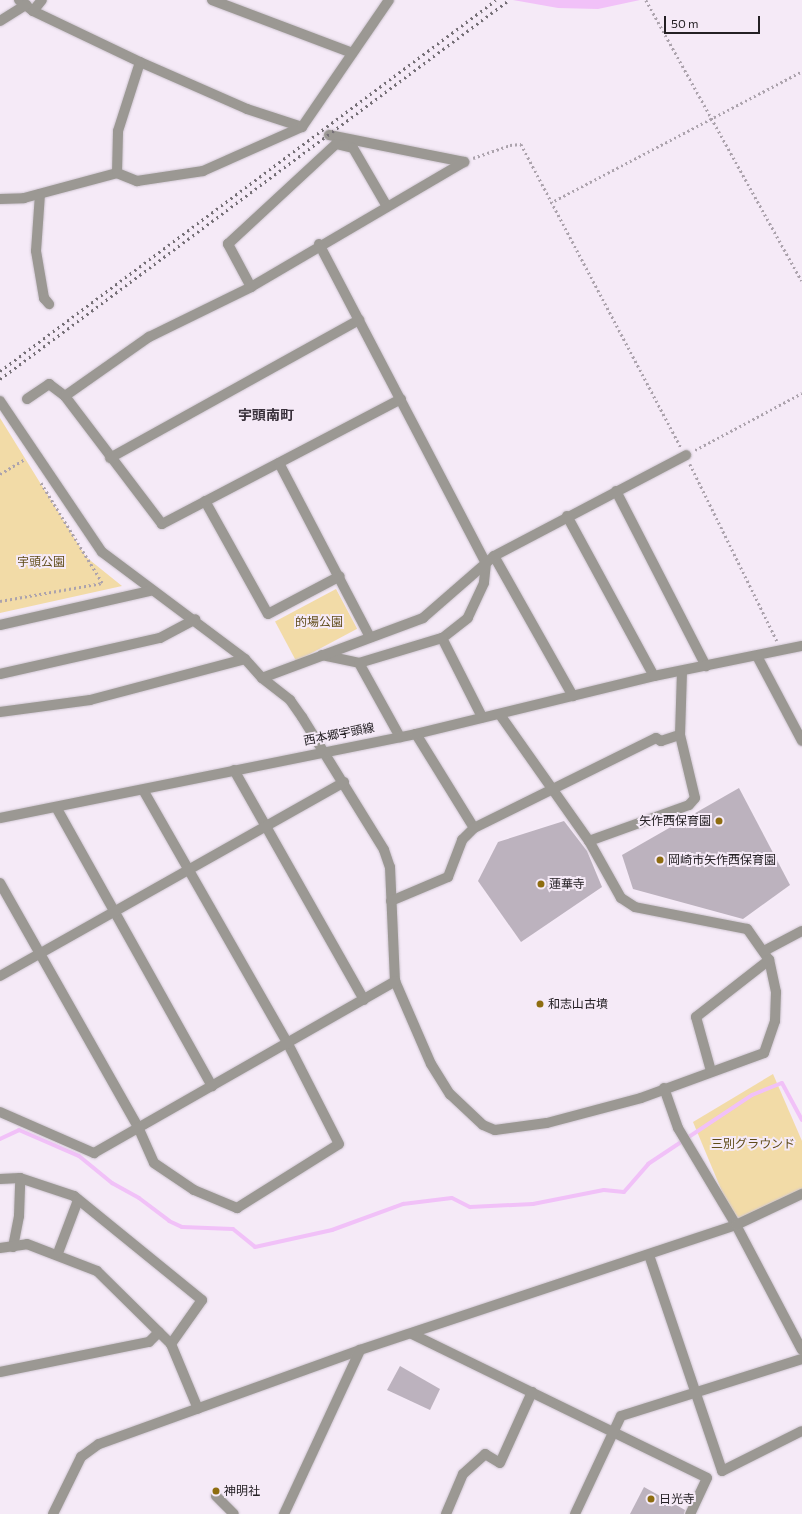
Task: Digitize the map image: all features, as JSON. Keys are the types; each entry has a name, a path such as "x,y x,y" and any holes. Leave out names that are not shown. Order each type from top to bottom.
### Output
{"street":[{"path":"0,21 26,5 42,0"},
{"path":"212,0 352,53"},
{"path":"0,199 40,194 117,173 137,181 203,171 302,127 389,0"},
{"path":"26,5 140,62 247,109 302,127"},
{"path":"117,173 118,131 140,62"},
{"path":"329,135 464,162"},
{"path":"251,287 228,244 336,144 353,148 386,205"},
{"path":"65,396 149,337 251,287 319,244 464,162"},
{"path":"40,194 36,251 44,298 49,304"},
{"path":"319,244 486,563 484,583 468,618 442,638 359,663 322,655"},
{"path":"110,458 359,320"},
{"path":"27,399 49,384 65,396 110,458 162,524 401,399"},
{"path":"0,401 102,552 150,591 194,619 245,659 262,678 290,700 344,782 384,850 391,901 395,981 431,1064 450,1094 483,1125 495,1130 547,1123 664,1088 764,1053 771,1040 776,992 766,956 747,929 635,907 621,898 589,841 500,715"},
{"path":"262,678 423,618 494,556 567,516 686,455"},
{"path":"279,463 340,576 370,637"},
{"path":"616,491 706,666 802,646"},
{"path":"205,501 268,614 340,576"},
{"path":"567,516 654,676"},
{"path":"494,556 573,696"},
{"path":"0,625 150,591"},
{"path":"0,674 160,638 194,619"},
{"path":"442,638 482,717"},
{"path":"757,656 802,741"},
{"path":"0,712 90,700 245,659"},
{"path":"359,663 400,736"},
{"name":"西本郷宇頭線","path":"0,818 143,790 323,750 416,734 482,717 500,715 654,676 682,672 706,666"},
{"path":"589,841 689,805 695,798 680,735 682,672"},
{"path":"416,734 474,828"},
{"path":"391,901 448,877 462,840 474,828 551,788 656,738 661,741 680,735"},
{"path":"234,770 263,825 364,1000"},
{"path":"0,976 113,910 190,869 263,825 344,782"},
{"path":"0,883 41,953 138,1127 154,1163 194,1190 237,1208 339,1144 288,1044 190,869 143,790"},
{"path":"56,807 212,1086"},
{"path":"711,1071 696,1017 766,956 802,931"},
{"path":"0,1112 94,1153 288,1044 395,981"},
{"path":"664,1088 678,1128 736,1225 802,1350"},
{"path":"0,1179 20,1178 78,1200 202,1300 171,1344"},
{"path":"13,1247 20,1216 20,1178"},
{"path":"53,1514 81,1457 100,1444 360,1350 412,1334 736,1225 802,1194"},
{"path":"58,1253 78,1200"},
{"path":"0,1248 27,1244 58,1253 97,1271 171,1344 198,1409"},
{"path":"649,1255 693,1392 722,1471"},
{"path":"0,1372 149,1342 159,1332"},
{"path":"412,1334 707,1478"},
{"path":"284,1514 360,1350"},
{"path":"575,1514 621,1416 693,1392 802,1359"},
{"path":"446,1514 463,1474 485,1454 500,1463 532,1392"},
{"path":"690,1514 707,1478 802,1431"},
{"path":"216,1496 234,1514"}],"path":[{"path":"646,0 714,119 802,281"},
{"path":"550,203 714,119 802,71"},
{"path":"464,162 510,145 521,144 550,203 686,455 781,650"},
{"path":"686,455 802,393"},
{"path":"22,453 29,465"},
{"path":"0,474 25,459"},
{"path":"0,601 102,583 37,478"}],"green space":[{"name":"宇頭公園","path":"0,418 86,557 122,586 0,613"},
{"name":"的場公園","path":"336,589 357,629 296,661 275,621"},
{"name":"三別グラウンド","path":"773,1074 802,1141 802,1191 736,1225 693,1122"}],"shaded area":[{"path":"513,0 640,0 598,9 558,8"}],"building":[{"name":"矢作西保育園","path":"739,788 790,885 743,919 633,889 622,855"},
{"name":"蓮華寺","path":"564,821 587,851 602,887 521,942 478,881 498,842"},
{"path":"400,1366 440,1389 430,1410 387,1390"},
{"name":"日光寺","path":"644,1487 685,1510 684,1514 630,1514"}],"waterway":[{"path":"0,1139 19,1130 79,1156 112,1183 139,1198 169,1221 182,1227 233,1229 255,1247 332,1230 403,1204 452,1198 470,1207 533,1204 604,1190 624,1192 648,1164 752,1095 782,1083 802,1120"}],"railway":[{"path":"0,371 496,0"},
{"path":"0,379 509,0"}],"place":[{"name":"矢作西保育園","path":"719,821"},
{"name":"岡崎市矢作西保育園","path":"660,860"},
{"name":"蓮華寺","path":"541,884"},
{"name":"和志山古墳","path":"540,1004"},
{"name":"神明社","path":"216,1491"},
{"name":"日光寺","path":"651,1499"}],"district":[{"name":"宇頭南町","path":"266,415"}]}
